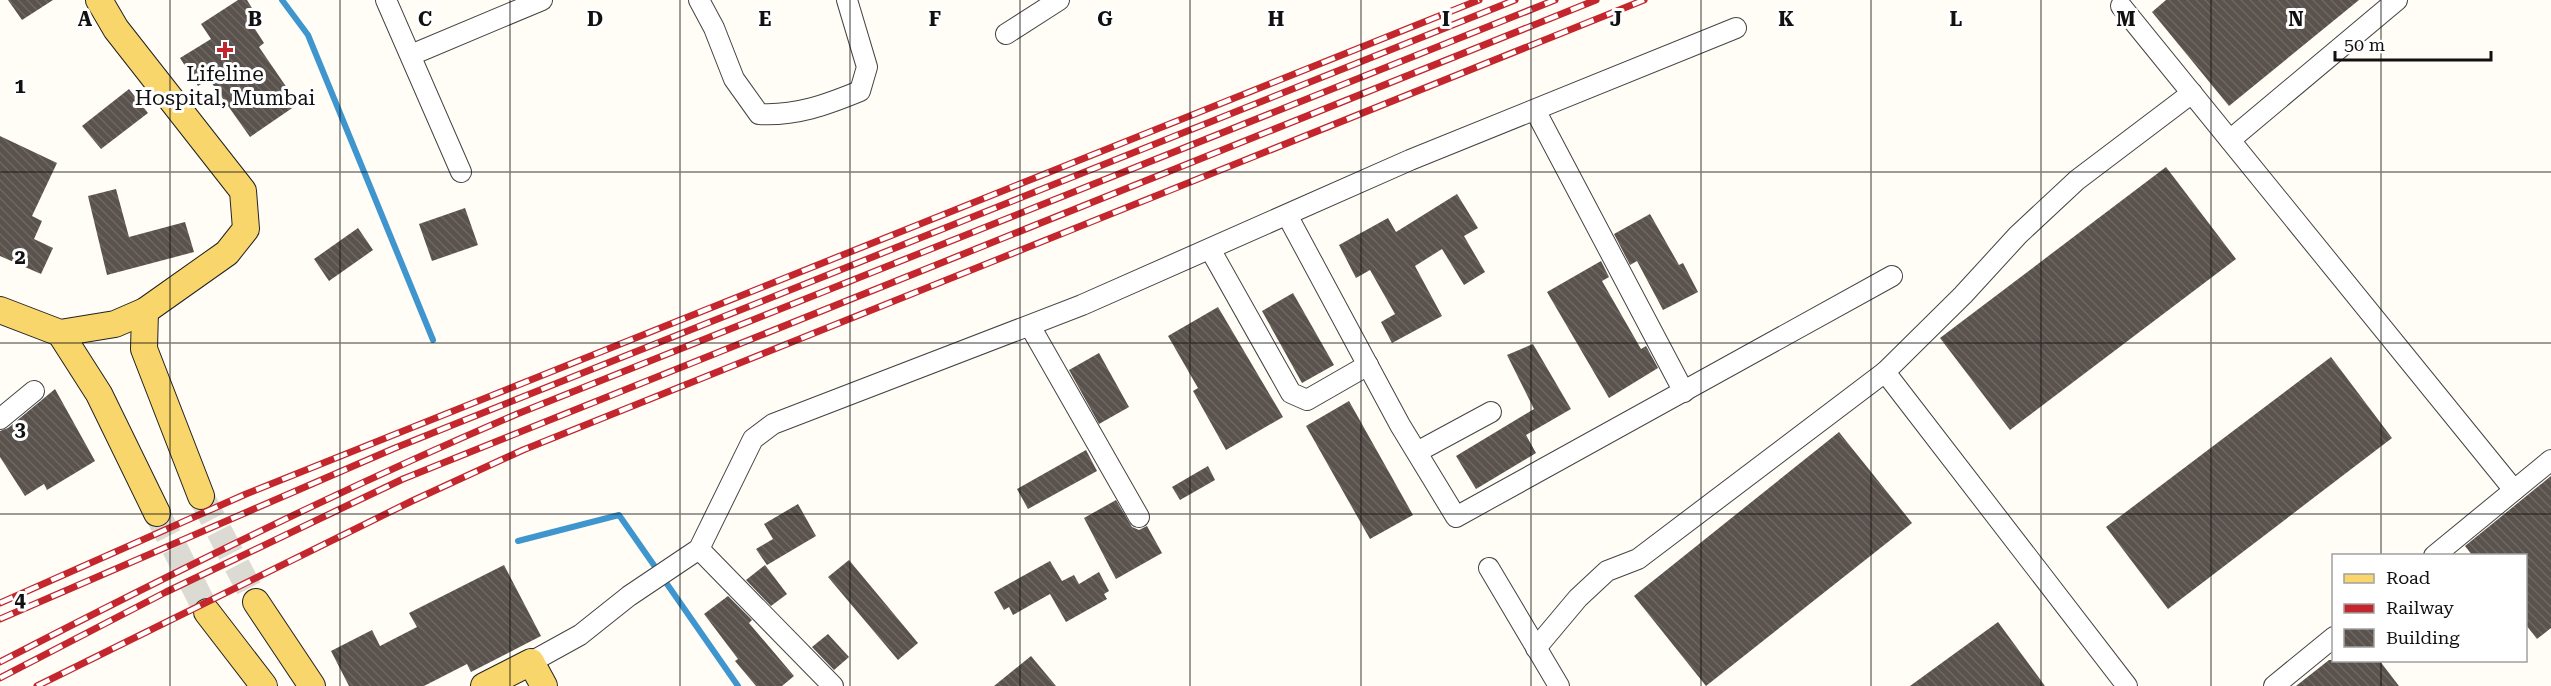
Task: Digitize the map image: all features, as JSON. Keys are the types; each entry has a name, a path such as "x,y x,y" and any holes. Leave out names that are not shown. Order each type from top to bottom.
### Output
{"main road":[{"path":"0,310 60,333 115,324 145,311 227,253 246,229 243,191 116,29 99,0"},
{"path":"145,311 144,349 201,496"},
{"path":"60,333 99,394 157,513"},
{"path":"256,602 312,686"},
{"path":"207,612 264,686"},
{"path":"500,683 531,662 544,686"}],"street":[{"path":"386,0 461,172"},
{"path":"411,55 542,0"},
{"path":"699,0 714,28 734,79 759,114 785,115 819,108 860,91 867,68 847,0"},
{"path":"1006,34 1059,0"},
{"path":"2230,140 2397,0"},
{"path":"2121,6 2514,490"},
{"path":"531,662 580,635 629,596 699,549 753,439 773,424 1030,326 1410,160 1736,28"},
{"path":"1536,648 1578,598 1607,571 1638,559 1885,372 1963,295 2018,235 2077,180 2192,93"},
{"path":"1535,110 1684,392"},
{"path":"1287,214 1416,452 1456,517 1892,276"},
{"path":"1210,249 1291,393 1307,400 1368,365"},
{"path":"1030,326 1139,518"},
{"path":"1885,372 2127,686"},
{"path":"0,419 34,391"},
{"path":"1416,452 1491,412"},
{"path":"2435,554 2551,460"},
{"path":"699,549 833,686"},
{"path":"1489,568 1559,686"},
{"path":"2274,686 2332,639"}],"building":[{"path":"8,0 53,0 22,20"},
{"path":"238,0 247,0 258,18 251,23 264,43 259,47 298,104 250,137 209,79 198,86 180,58 211,39 201,24"},
{"path":"2166,0 2359,0 2229,106 2152,12"},
{"path":"129,89 148,113 101,149 82,126"},
{"path":"0,136 57,163 32,216 42,221 34,239 53,248 41,274 0,256"},
{"path":"2166,167 2236,259 2010,430 1940,338"},
{"path":"116,189 129,237 185,222 194,252 107,275 88,196"},
{"path":"1457,194 1478,228 1464,236 1485,272 1464,285 1442,249 1415,266 1442,316 1392,343 1381,322 1395,314 1370,270 1356,278 1339,245 1388,218 1396,232"},
{"path":"465,208 478,245 432,261 419,224"},
{"path":"1650,214 1679,265 1683,263 1698,292 1663,310 1637,261 1630,265 1614,234"},
{"path":"358,228 373,250 329,281 314,259"},
{"path":"1601,261 1609,277 1602,281 1641,349 1646,346 1658,368 1609,398 1547,292"},
{"path":"1293,293 1334,365 1302,383 1262,311"},
{"path":"1218,307 1283,417 1226,450 1193,391 1198,388 1168,336"},
{"path":"1533,344 1571,409 1526,435 1536,453 1476,489 1456,456 1534,409 1507,355"},
{"path":"1099,353 1129,407 1099,424 1069,370"},
{"path":"2331,357 2392,438 2168,609 2106,527"},
{"path":"55,389 95,461 47,490 44,484 25,496 0,457 0,431 8,428"},
{"path":"1349,401 1413,515 1370,539 1306,426"},
{"path":"1839,432 1912,523 1706,686 1634,596"},
{"path":"1086,450 1097,471 1028,509 1017,489"},
{"path":"1208,466 1215,480 1180,500 1172,487"},
{"path":"2551,476 2551,628 2537,639 2527,626 2527,554 2471,554 2465,546"},
{"path":"1116,500 1132,527 1139,530 1147,526 1162,553 1116,579 1084,518"},
{"path":"798,504 816,536 767,565 756,549 773,539 764,524"},
{"path":"849,560 918,643 898,660 828,577"},
{"path":"1050,561 1062,581 1074,575 1079,584 1099,572 1109,591 1104,594 1107,599 1066,622 1050,594 1013,615 1009,607 1004,610 994,592"},
{"path":"504,565 541,636 471,672 467,664 424,686 349,686 331,651 372,630 380,646 417,627 409,613"},
{"path":"765,565 787,594 771,606 746,580"},
{"path":"728,596 752,620 749,623 794,676 782,686 756,686 735,661 738,659 704,614"},
{"path":"1998,622 2045,686 1910,686"},
{"path":"828,634 849,657 834,670 812,647"},
{"path":"1031,656 1056,686 994,686"},
{"path":"2332,660 2332,662 2381,662 2399,686 2296,686"}],"waterway":[{"path":"282,0 308,35 433,340"},
{"path":"518,541 619,515 738,686"}],"tunnel":[{"path":"201,496 256,602"},
{"path":"157,513 207,612"}],"railway":[{"path":"0,603 246,494 1479,0"},
{"path":"0,619 395,448 1515,0"},
{"path":"0,662 256,533 517,414 1555,0"},
{"path":"0,678 166,592 403,479 1596,0"},
{"path":"37,686 412,501 523,450 1644,0"}],"place":[{"name":"Lifeline Hospital, Mumbai","path":"225,50"}]}
